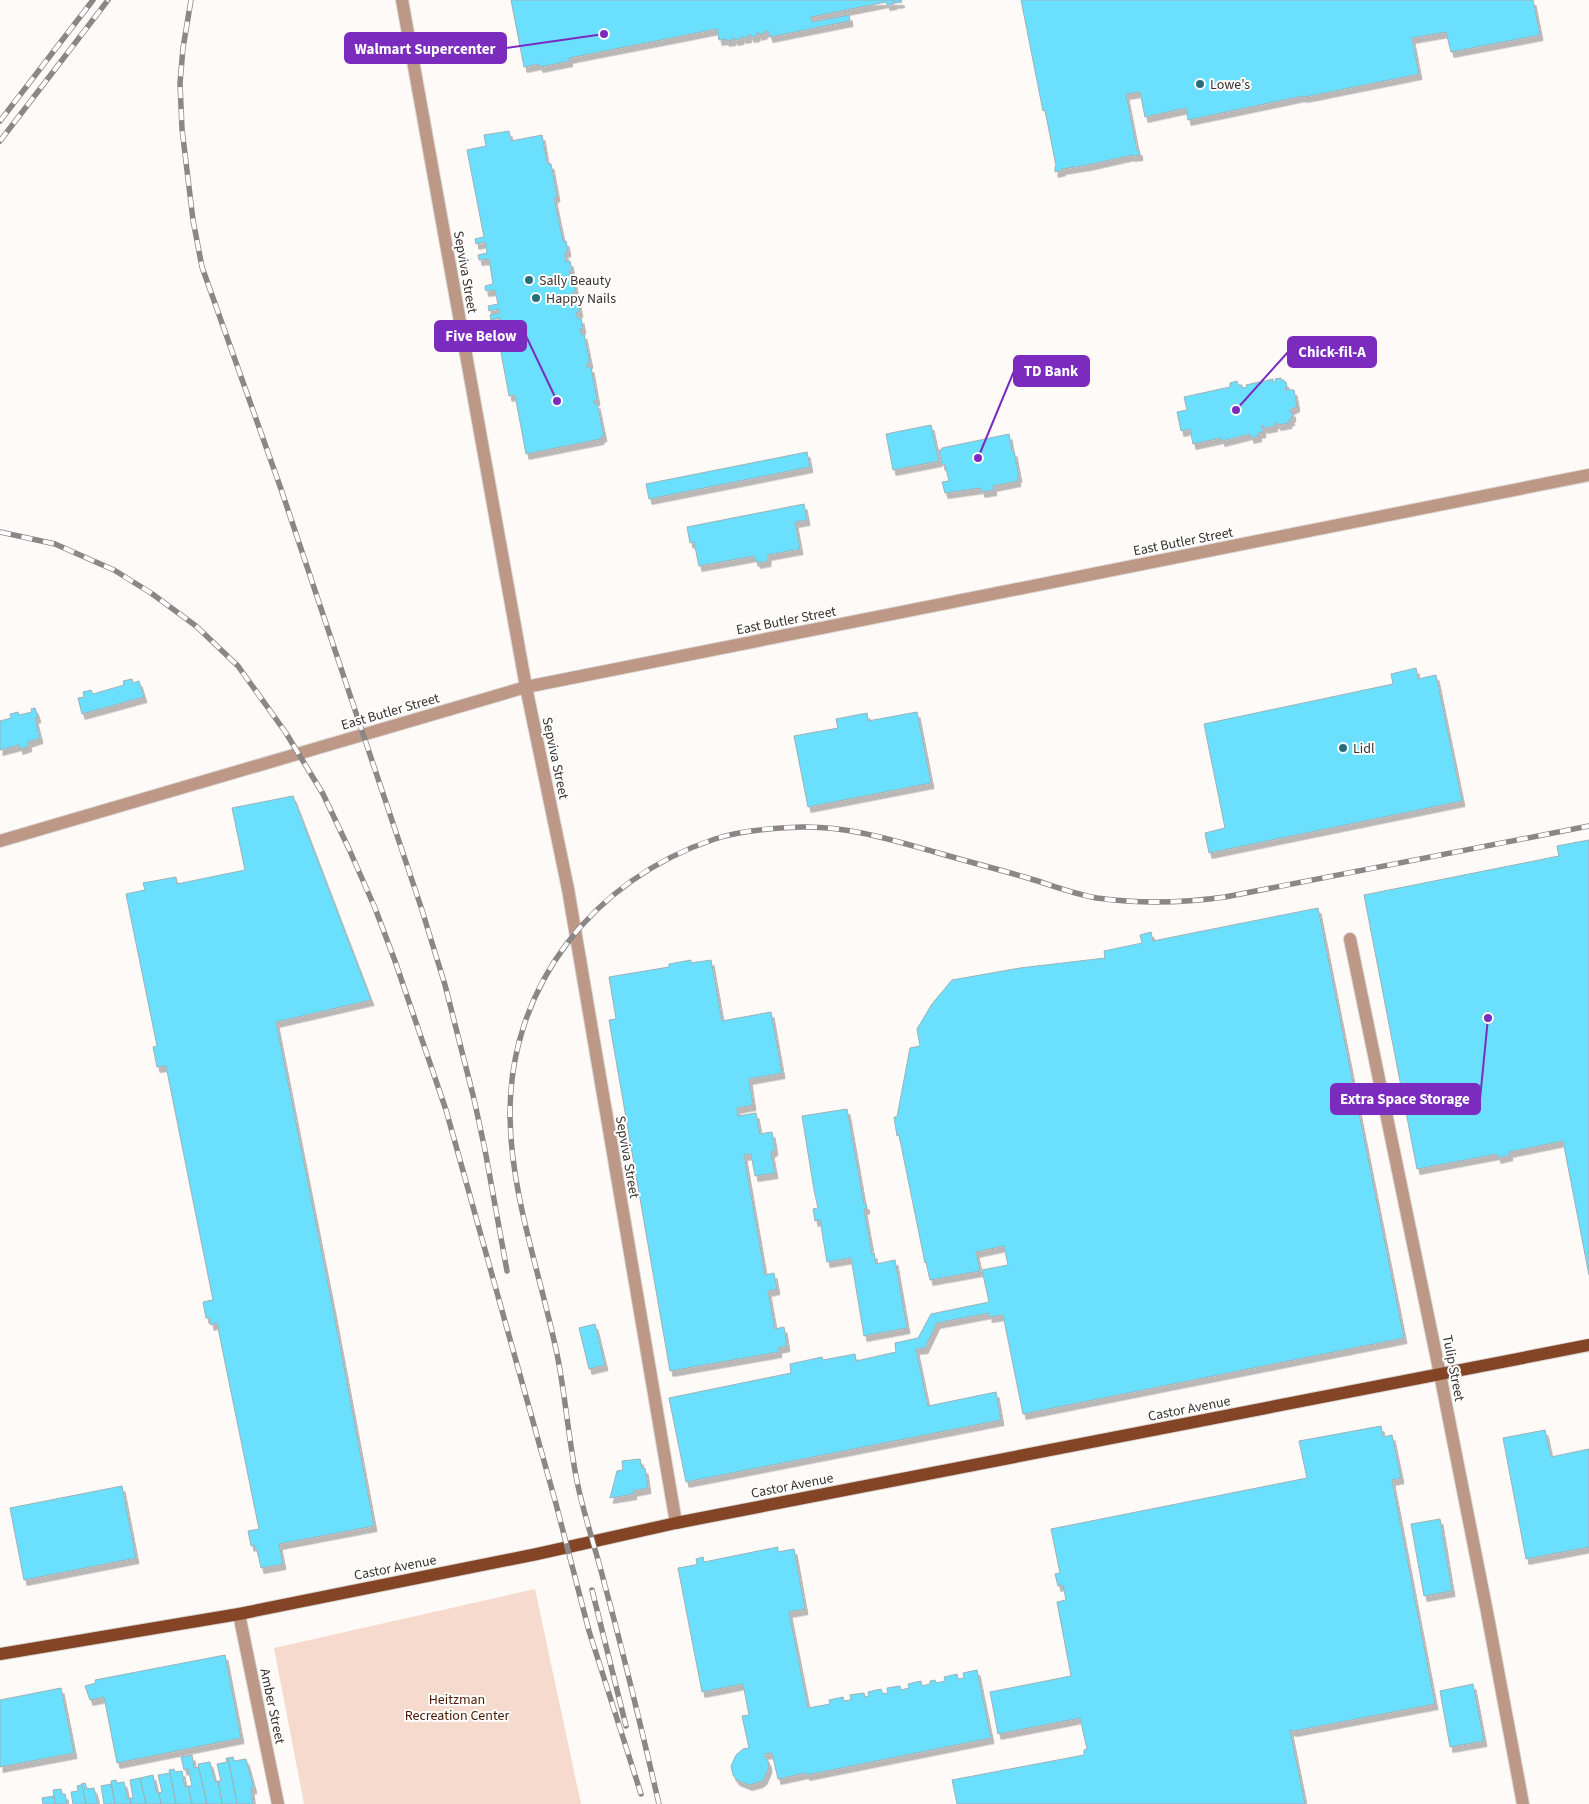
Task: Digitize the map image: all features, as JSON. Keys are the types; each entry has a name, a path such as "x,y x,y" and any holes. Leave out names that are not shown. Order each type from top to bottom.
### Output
{"main road":[{"name":"Castor Avenue","path":"0,1654 239,1614 537,1554 676,1523 1589,1345"}],"street":[{"name":"Sepviva Street","path":"402,0 526,687 568,889 676,1523"},
{"name":"East Butler Street","path":"0,841 526,687 1589,475"},
{"name":"Tulip Street","path":"1350,939 1488,1612 1523,1804"},
{"name":"Amber Street","path":"239,1614 278,1804"}],"green space":[{"name":"Heitzman Recreation Center","path":"535,1589 581,1804 304,1804 274,1648"}],"building":[{"path":"511,0 901,0 902,2 895,3 894,1 894,4 887,5 886,2 811,17 812,22 849,15 850,21 770,37 768,31 765,31 765,33 759,35 758,32 757,36 751,37 750,34 748,35 749,37 743,38 741,36 741,39 719,40 717,29 569,58 570,61 540,67 539,64 524,67"},
{"name":"Lowe's","path":"1021,0 1533,0 1540,35 1451,52 1446,32 1412,38 1419,74 1188,120 1186,108 1145,117 1140,92 1126,94 1137,150 1139,150 1140,155 1062,169 1055,172 1056,166 1045,110 1043,111"},
{"path":"509,131 511,141 542,135 547,163 551,164 557,196 554,198 563,241 566,241 568,251 565,252 566,262 570,261 572,271 569,271 571,282 574,282 576,292 572,292 575,302 578,302 580,312 576,312 578,319 581,318 583,329 580,329 581,334 584,334 590,363 586,364 587,367 591,367 597,400 594,401 594,404 597,403 604,436 601,439 526,454 515,395 509,396 500,347 506,346 500,318 491,320 490,315 499,313 499,309 489,311 488,306 498,304 495,290 486,291 485,289 485,286 493,284 489,259 479,260 478,255 487,253 485,242 476,244 475,239 484,237 467,150 486,146 484,135"},
{"path":"1281,378 1281,380 1286,382 1286,390 1294,390 1297,406 1290,410 1293,416 1289,423 1278,425 1274,423 1275,426 1264,428 1263,425 1263,432 1258,433 1259,436 1251,438 1250,434 1222,441 1221,438 1193,444 1190,429 1181,431 1177,412 1187,410 1184,397 1230,387 1230,383 1237,381 1238,385 1242,385 1242,388 1247,387 1246,385 1259,382 1261,384 1261,382 1273,379 1273,382 1276,381 1275,379"},
{"path":"931,425 939,461 893,470 886,434"},
{"path":"1009,434 1019,477 1017,477 1018,481 993,486 994,490 982,492 981,488 945,493 942,482 949,481 945,465 942,465 939,450"},
{"path":"807,452 810,467 649,499 646,484"},
{"path":"804,504 807,520 795,522 800,549 768,555 768,561 757,563 754,556 699,566 694,542 690,543 687,527"},
{"path":"1416,668 1418,679 1436,675 1462,801 1209,853 1205,833 1225,828 1204,724 1393,684 1391,674"},
{"path":"132,679 133,683 139,681 144,697 82,714 78,698 84,697 83,692 91,690 93,694 124,685 123,681"},
{"path":"35,708 38,717 35,718 40,738 28,742 29,746 20,749 19,745 0,750 0,721 11,718 10,714 18,712 19,715 32,712 31,709"},
{"path":"917,712 931,783 808,807 794,736 838,728 836,719 867,713 868,721"},
{"path":"293,796 371,1000 276,1022 374,1526 279,1544 283,1564 261,1568 257,1549 255,1550 254,1545 251,1546 248,1531 259,1529 217,1323 211,1325 210,1318 206,1318 203,1302 213,1300 166,1066 157,1067 153,1047 157,1046 126,894 145,890 143,883 176,877 177,884 245,870 232,808"},
{"path":"1589,840 1589,1275 1563,1141 1509,1152 1510,1155 1498,1158 1497,1154 1417,1169 1364,895 1559,856 1557,846"},
{"path":"1318,908 1404,1338 1023,1414 1003,1315 989,1317 989,1313 937,1323 925,1348 916,1349 928,1406 996,1392 1001,1420 686,1482 669,1398 791,1373 790,1364 822,1357 823,1360 855,1354 856,1361 896,1352 895,1343 918,1338 931,1314 989,1302 982,1270 1008,1265 1004,1246 976,1252 980,1271 930,1280 894,1117 897,1117 910,1048 920,1046 917,1029 932,1004 952,980 1020,968 1105,958 1104,951 1142,943 1140,935 1151,932 1153,941"},
{"path":"691,960 691,963 711,960 722,1021 771,1012 782,1073 749,1079 753,1105 737,1108 738,1116 756,1113 760,1134 772,1132 775,1150 771,1152 775,1173 755,1176 751,1154 744,1155 765,1275 774,1273 777,1289 768,1291 775,1329 784,1327 787,1346 778,1348 779,1352 670,1371 609,1020 616,1019 609,977 669,967 669,964"},
{"path":"847,1109 864,1204 866,1204 867,1208 864,1209 872,1254 874,1253 876,1264 895,1260 907,1328 864,1336 851,1258 827,1262 820,1220 815,1221 813,1209 818,1208 802,1116"},
{"path":"595,1324 605,1365 589,1369 579,1328"},
{"path":"1381,1426 1383,1437 1392,1435 1401,1478 1392,1480 1435,1704 1294,1731 1290,1730 1305,1804 957,1804 952,1780 1084,1755 1084,1750 1087,1749 1080,1718 998,1734 990,1692 1071,1676 1057,1602 1066,1600 1063,1585 1058,1586 1055,1574 1060,1573 1051,1529 1307,1478 1299,1441"},
{"path":"1545,1430 1551,1457 1589,1449 1589,1547 1526,1559 1503,1438"},
{"path":"640,1459 642,1468 645,1468 648,1488 633,1491 634,1494 610,1498 617,1471 623,1470 622,1461"},
{"path":"122,1486 136,1558 24,1580 10,1508"},
{"path":"1440,1519 1452,1591 1424,1596 1411,1524"},
{"path":"778,1547 778,1552 794,1549 805,1609 789,1612 808,1708 830,1704 829,1700 843,1697 844,1701 851,1700 850,1695 864,1693 865,1697 869,1696 868,1692 881,1689 883,1694 888,1693 887,1688 900,1686 901,1690 909,1688 908,1684 921,1681 922,1686 930,1684 930,1681 935,1680 936,1683 945,1681 944,1677 957,1674 958,1679 964,1678 963,1673 977,1670 991,1738 807,1775 806,1773 778,1779 772,1753 764,1754 769,1767 764,1779 749,1785 737,1780 733,1775 731,1766 736,1755 743,1749 749,1748 742,1716 749,1715 743,1684 702,1692 678,1568 695,1565 697,1564 696,1559 703,1557 704,1562"},
{"path":"225,1655 241,1738 117,1763 104,1697 90,1700 85,1686 96,1683 95,1680"},
{"path":"1473,1684 1484,1741 1450,1747 1440,1691"},
{"path":"61,1688 74,1753 0,1767 0,1700"},
{"path":"192,1755 194,1768 199,1767 207,1804 192,1804 188,1786 192,1786 188,1768 184,1770 181,1757"},
{"path":"233,1757 234,1761 246,1759 254,1788 251,1788 253,1804 237,1804 228,1758"},
{"path":"226,1758 228,1758 237,1804 222,1804 218,1781 221,1781 217,1764 227,1762"},
{"path":"210,1762 215,1782 218,1781 222,1804 207,1804 198,1764"},
{"path":"174,1769 175,1772 182,1771 185,1787 188,1786 192,1804 176,1804 169,1770"},
{"path":"170,1773 176,1804 161,1804 159,1793 162,1792 158,1775"},
{"path":"153,1775 161,1804 146,1804 140,1778"},
{"path":"140,1778 146,1804 131,1804 130,1798 133,1798 130,1780"},
{"path":"116,1780 117,1783 124,1782 131,1804 115,1804 111,1781"},
{"path":"85,1783 87,1789 94,1788 98,1804 86,1804 81,1784"},
{"path":"111,1784 115,1804 104,1804 101,1786"},
{"path":"82,1785 86,1804 73,1804 71,1792 78,1791 77,1786"},
{"path":"61,1789 62,1794 65,1794 67,1804 55,1804 53,1790"},
{"path":"54,1796 55,1804 43,1804 42,1798"}],"railway":[{"path":"0,121 93,0"},
{"path":"0,141 108,0"},
{"path":"191,0 183,48 180,83 182,129 193,220 202,267 281,489 421,907 445,985 474,1099 507,1271"},
{"path":"0,532 55,544 114,570 151,593 196,626 238,666 286,733 323,794 375,908 446,1110 556,1504 589,1631 641,1794"},
{"path":"659,1804 640,1722 578,1486 558,1359 521,1208 512,1147 510,1116 514,1068 525,1024 543,982 567,944 597,910 632,881 671,857 725,836 769,829 819,827 853,831 903,843 1088,896 1129,901 1161,902 1225,897 1589,826"},
{"path":"592,1590 626,1726"}],"place":[{"name":"Walmart Supercenter","path":"604,34"},
{"name":"Lowe's","path":"1200,84"},
{"name":"Sally Beauty","path":"529,280"},
{"name":"Happy Nails","path":"536,298"},
{"name":"Five Below","path":"557,401"},
{"name":"Chick-fil-A","path":"1236,410"},
{"name":"TD Bank","path":"978,458"},
{"name":"Lidl","path":"1343,748"},
{"name":"Extra Space Storage","path":"1488,1018"}]}
